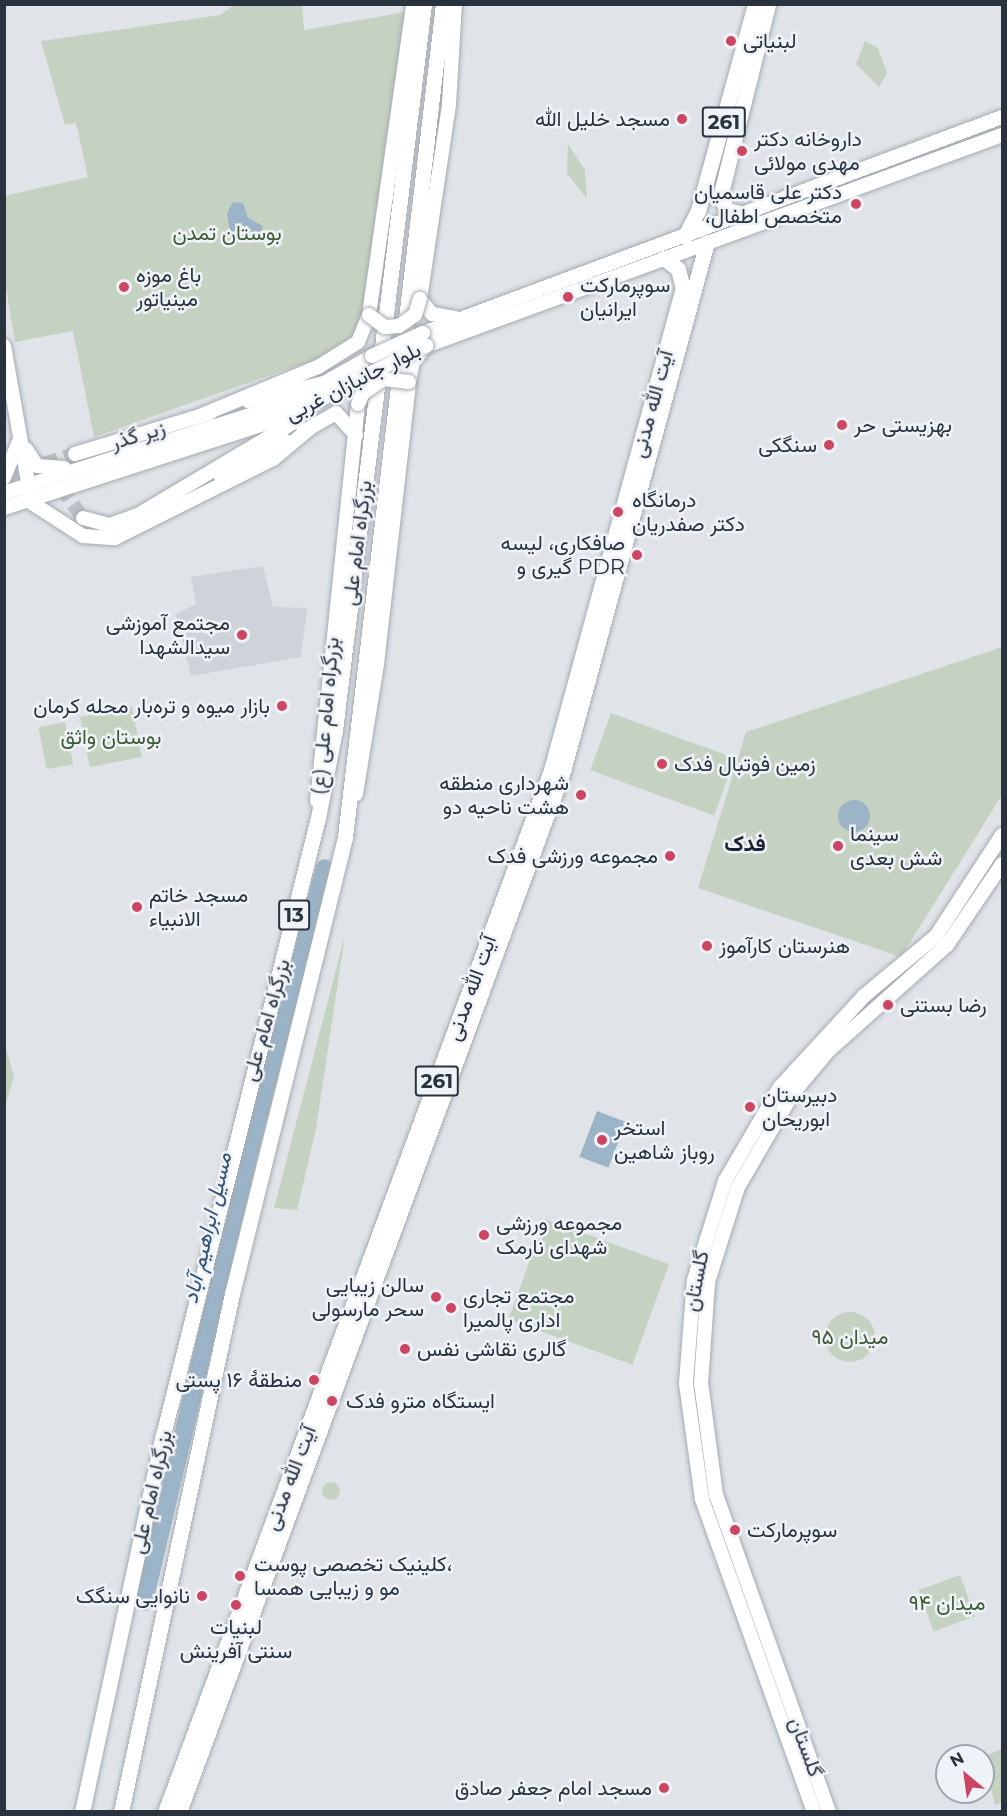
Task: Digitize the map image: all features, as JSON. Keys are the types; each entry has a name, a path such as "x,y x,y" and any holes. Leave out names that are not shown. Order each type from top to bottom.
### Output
{"main road":[{"path":"202,416 338,357 358,342 369,315 413,4"},
{"name":"بزرگراه امام علی","path":"82,1812 163,1435 318,818 335,730 424,4"},
{"name":"بزرگراه امام علی","path":"121,1812 232,1294 345,837 443,4"},
{"path":"369,315 385,327 399,326 415,315 420,299 450,104 455,4"},
{"name":"261","path":"685,236 707,179 756,4"},
{"name":"261","path":"723,184 768,4"},
{"path":"707,179 714,189 723,184 723,206 744,214 1002,117"},
{"path":"707,242 1002,135"},
{"name":"بلوار جانبازان غربی","path":"4,508 32,503 317,404 460,319 744,214"},
{"name":"بلوار جانبازان غربی","path":"4,493 279,406 372,356 707,242"},
{"name":"آیت الله مدنی","path":"179,1812 286,1511 583,704 707,242"},
{"name":"آیت الله مدنی","path":"532,839 683,288 678,269 664,258"},
{"path":"420,299 432,314 460,319"},
{"path":"345,837 364,760 409,382 413,362 424,339"},
{"path":"4,346 32,503 83,536 115,538 273,459 309,429"},
{"name":"بزرگراه امام علی (ع)","path":"318,818 317,771 358,404 363,393 384,379 409,382"},
{"name":"بلوار جانبازان غربی","path":"202,416 324,383"},
{"path":"83,518 109,525 138,515 317,404"},
{"path":"201,478 218,476 336,413 356,435"},
{"name":"زیر گذر","path":"75,454 202,416"},
{"path":"19,432 33,464 48,471 114,460"},
{"path":"4,478 16,456 19,432"},
{"name":"گلستان","path":"814,1812 720,1537 690,1438 686,1383 687,1328 705,1232 750,1132 780,1087 818,1041 936,936 1002,835"},
{"name":"گلستان","path":"829,1812 720,1537 704,1437 700,1383 701,1329 719,1237 762,1139 793,1093 869,1012 911,980 947,945 1002,864"},
{"path":"897,969 911,980"},
{"name":"آیت الله مدنی","path":"165,1812 286,1511"}],"shaded area":[{"name":"مجتمع آموزشی سیدالشهدا","path":"263,566 273,607 307,608 301,657 191,676 176,614 196,604 191,577"}],"green space":[{"name":"بوستان تمدن","path":"234,5 302,5 304,30 405,12 365,312 354,335 319,358 94,437 73,331 15,342 5,282 4,196 88,177 76,123 65,125 41,41 220,15"},
{"path":"865,41 878,48 887,73 879,87 856,64"},
{"path":"568,144 585,170 587,199 567,173"},
{"path":"1002,647 1002,795 901,957 698,888 746,732"},
{"name":"بوستان واثق","path":"132,707 142,757 90,767 80,717"},
{"name":"زمین فوتبال فدک","path":"611,713 735,758 714,815 590,770"},
{"path":"65,722 73,764 47,769 38,727"},
{"path":"345,935 316,1129 297,1210 274,1208"},
{"path":"4,1043 14,1076 5,1107 4,1107"},
{"path":"545,1219 669,1264 632,1365 508,1320"},
{"name":"میدان ۹۵","path":"850,1312 868,1319 875,1337 868,1355 850,1362 832,1355 825,1337 832,1319"},
{"path":"331,1482 337,1485 340,1491 337,1497 331,1500 325,1497 322,1491 325,1485"},
{"name":"میدان ۹۴","path":"960,1575 975,1616 934,1631 919,1590"},
{"path":"1002,1749 1002,1802 995,1805 995,1804 995,1752"}],"water":[{"path":"233,202 243,203 248,218 263,226 258,238 243,240 230,232 227,213"},
{"path":"854,800 866,804 870,816 866,828 854,832 842,828 838,816 842,804"},
{"name":"استخر روباز شاهین","path":"597,1111 626,1122 608,1168 579,1157"}],"waterway":[{"name":"مسیل ابراهیم آباد","path":"144,1602 253,1138 325,868"}],"tunnel":[{"path":"75,454 61,487 83,518"},
{"path":"4,476 75,454"}],"place":[{"name":"لبنیاتی","path":"731,41"},
{"name":"مسجد خلیل الله","path":"682,119"},
{"name":"داروخانه دکتر مهدی مولائی","path":"742,151"},
{"name":"دکتر علی قاسمیان ،متخصص اطفال","path":"856,204"},
{"name":"باغ موزه مینیاتور","path":"124,287"},
{"name":"سوپرمارکت ایرانیان","path":"568,297"},
{"name":"بهزیستی حر","path":"842,425"},
{"name":"سنگکی","path":"829,445"},
{"name":"درمانگاه دکتر صفدریان","path":"618,512"},
{"name":"صافکاری، لیسه گیری و PDR","path":"637,555"},
{"name":"مجتمع آموزشی سیدالشهدا","path":"242,635"},
{"name":"بازار میوه و تره‌بار محله کرمان","path":"282,706"},
{"name":"زمین فوتبال فدک","path":"662,764"},
{"name":"شهرداری منطقه هشت ناحیه دو","path":"581,795"},
{"name":"سینما شش بعدی","path":"838,846"},
{"name":"مجموعه ورزشی فدک","path":"670,856"},
{"name":"مسجد خاتم الانبیاء","path":"137,907"},
{"name":"هنرستان کارآموز","path":"707,946"},
{"name":"رضا بستنی","path":"888,1005"},
{"name":"دبیرستان ابوریحان","path":"750,1107"},
{"name":"استخر روباز شاهین","path":"602,1140"},
{"name":"مجموعه ورزشی شهدای نارمک","path":"484,1235"},
{"name":"سالن زیبایی سحر مارسولی","path":"436,1297"},
{"name":"مجتمع تجاری اداری پالمیرا","path":"451,1308"},
{"name":"گالری نقاشی نفس","path":"405,1349"},
{"name":"منطقهٔ ۱۶ پستی","path":"314,1380"},
{"name":"ایستگاه مترو فدک","path":"332,1401"},
{"name":"سوپرمارکت","path":"735,1530"},
{"name":"کلینیک تخصصی پوست، مو و زیبایی همسا","path":"240,1576"},
{"name":"نانوایی سنگک","path":"202,1596"},
{"name":"لبنیات سنتی آفرینش","path":"236,1605"},
{"name":"مسجد امام جعفر صادق","path":"664,1788"}],"district":[{"name":"فدک","path":"745,844"}]}
